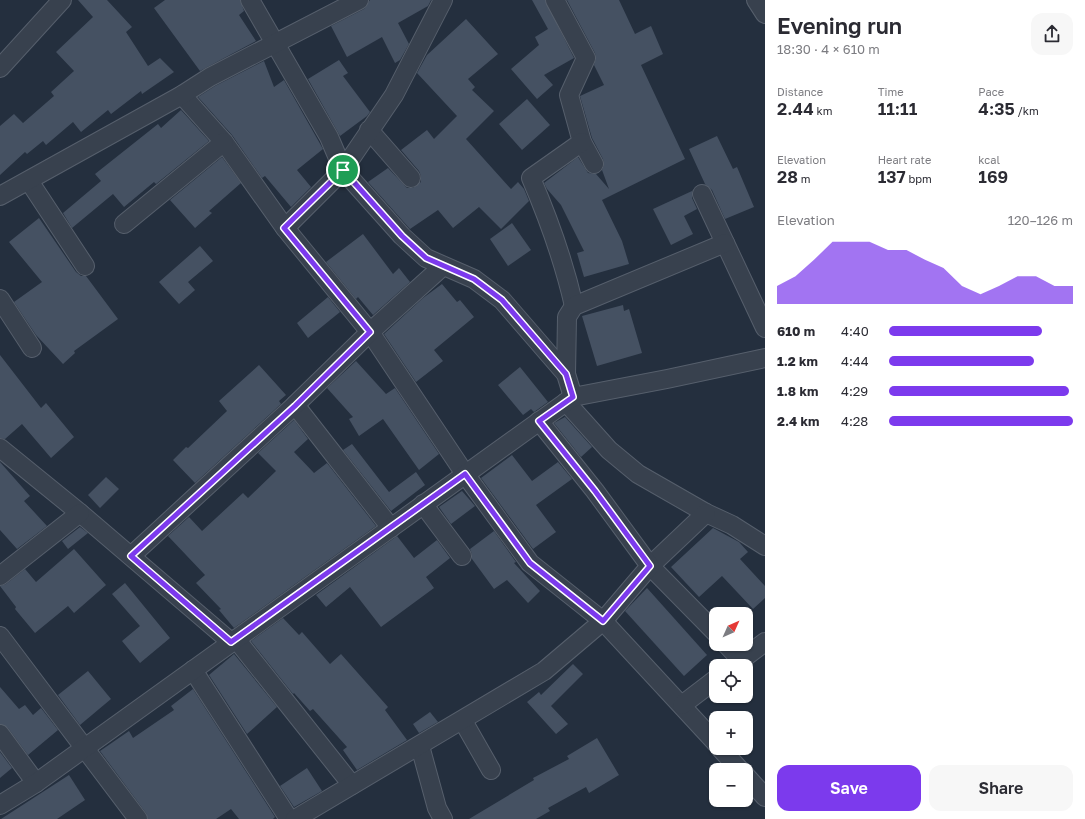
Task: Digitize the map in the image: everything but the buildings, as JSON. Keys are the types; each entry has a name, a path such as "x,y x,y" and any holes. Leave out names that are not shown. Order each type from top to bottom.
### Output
{"street":[{"path":"0,68 62,0"},
{"path":"250,0 329,137 343,170 402,236 426,258 474,279 502,300 566,374"},
{"path":"0,196 30,181 182,95 210,77 359,0"},
{"path":"284,228 343,170 394,95 442,0"},
{"path":"555,0 586,58 569,94 582,142 594,164"},
{"path":"756,0 765,14"},
{"path":"182,95 224,142 284,228 370,332 465,474 530,563 603,621 709,735"},
{"path":"370,130 410,178"},
{"path":"124,224 224,142"},
{"path":"574,306 567,275 545,211 531,178 582,142"},
{"path":"30,181 85,266"},
{"path":"702,194 765,328"},
{"path":"725,243 574,306 567,317 566,374 570,399 609,450 638,474 706,513 732,525 765,546"},
{"path":"131,556 295,406 370,332 443,266"},
{"path":"0,299 32,348"},
{"path":"0,805 36,783 570,399 667,380 765,358"},
{"path":"295,406 391,528"},
{"path":"539,421 595,491 650,566 709,626"},
{"path":"0,448 234,640 352,785"},
{"path":"423,504 462,556"},
{"path":"0,576 80,513"},
{"path":"295,819 463,721 544,671 603,621 650,566 706,513"},
{"path":"0,636 138,819"},
{"path":"743,659 765,642"},
{"path":"193,670 289,819"},
{"path":"682,705 709,684"},
{"path":"463,721 491,770"},
{"path":"0,734 36,783"},
{"path":"420,746 437,808 443,819"},
{"path":"726,755 734,763"},
{"path":"753,784 765,797"}],"route":[{"path":"343,170 402,236 426,258 474,279 502,300 566,374 573,397 539,421 595,491 650,566 603,621 530,563 465,474 231,642 131,556 295,406 370,332 284,228 343,170"}]}
